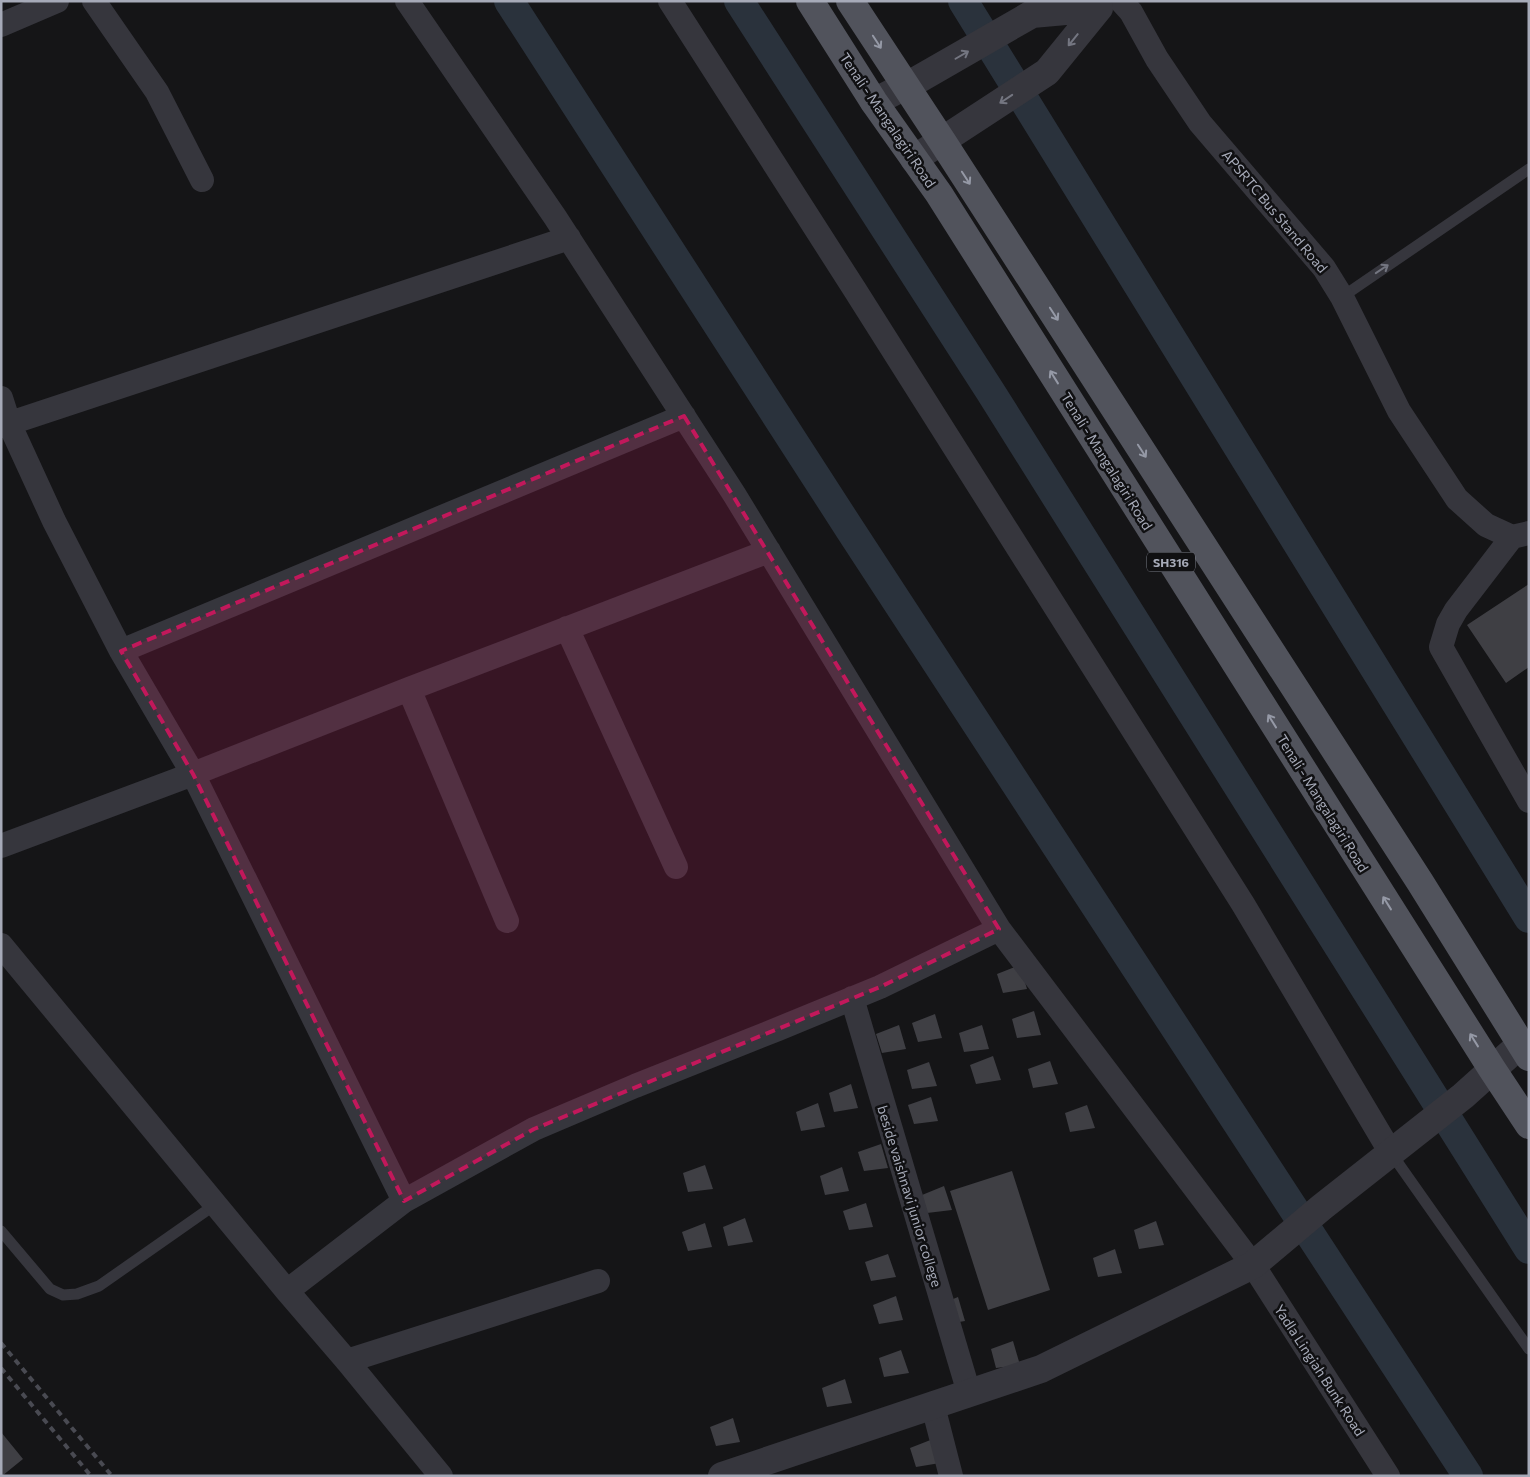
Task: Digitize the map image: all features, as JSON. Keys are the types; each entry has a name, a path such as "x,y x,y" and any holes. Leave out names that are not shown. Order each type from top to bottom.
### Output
{"main road":[{"name":"Tenali - Mangalagiri Road","path":"810,1 874,102 938,194 1529,1125"},
{"name":"SH316","path":"850,1 912,83 949,137 1274,658 1420,882 1525,1050"}],"street":[{"path":"1,25 57,1"},
{"path":"94,1 157,92 202,180"},
{"name":"Yadla Lingiah Bunk Road","path":"407,1 569,238 684,416 769,551 999,929 1261,1259 1388,1476"},
{"path":"670,1 861,298 1237,895 1391,1152"},
{"path":"874,102 912,83 1025,13 1111,3"},
{"path":"914,159 1047,72 1111,3"},
{"name":"APSRTC Bus Stand Road","path":"1111,3 1132,12 1157,58 1200,123 1324,268 1342,297 1399,411 1456,499 1486,525 1520,535"},
{"path":"5,424 569,238"},
{"path":"1,398 5,424 121,651 193,774 404,1201"},
{"path":"121,651 684,416"},
{"path":"1520,535 1456,610 1448,624 1441,648 1529,801"},
{"path":"1,846 193,774 769,551"},
{"path":"567,628 676,867"},
{"path":"409,689 507,921"},
{"path":"287,1291 404,1201 534,1129 880,986 999,929"},
{"path":"1,945 347,1361 440,1476"},
{"name":"beside vaishnavi junior college","path":"852,998 969,1393"},
{"path":"722,1476 1041,1369 1261,1259 1322,1207 1464,1096 1492,1069 1525,1050"},
{"path":"347,1361 598,1281"},
{"path":"933,1406 951,1476"}],"lane":[{"path":"1342,297 1529,169"},
{"path":"1391,1152 1529,1349"},
{"path":"1,1231 50,1289 63,1295 77,1294 99,1286 216,1204"}],"highlighted area":[{"path":"684,416 999,929 880,987 534,1129 404,1201 193,774 121,651"}],"building":[{"path":"1529,584 1529,667 1506,683 1467,625"},
{"path":"1020,965 1027,989 1003,993 997,974"},
{"path":"1034,1011 1041,1035 1017,1038 1012,1019"},
{"path":"935,1014 942,1038 918,1042 912,1023"},
{"path":"899,1025 906,1049 882,1053 876,1034"},
{"path":"982,1025 989,1049 964,1052 959,1033"},
{"path":"993,1056 1001,1080 976,1084 970,1065"},
{"path":"1050,1061 1058,1084 1033,1088 1028,1069"},
{"path":"929,1062 937,1086 912,1089 907,1070"},
{"path":"851,1084 858,1108 834,1112 829,1093"},
{"path":"931,1097 938,1121 914,1124 908,1105"},
{"path":"818,1103 825,1127 801,1131 796,1112"},
{"path":"1087,1105 1095,1128 1070,1132 1065,1113"},
{"path":"881,1144 888,1168 864,1171 858,1152"},
{"path":"705,1165 713,1189 688,1192 683,1173"},
{"path":"842,1167 849,1191 825,1195 820,1176"},
{"path":"1012,1171 1050,1290 988,1310 950,1191"},
{"path":"944,1186 952,1210 927,1213 922,1195"},
{"path":"866,1203 873,1227 849,1230 843,1211"},
{"path":"745,1218 753,1242 728,1246 723,1227"},
{"path":"1156,1221 1164,1245 1139,1249 1134,1230"},
{"path":"705,1223 712,1247 688,1251 682,1232"},
{"path":"1115,1249 1122,1273 1098,1277 1093,1258"},
{"path":"888,1254 896,1277 871,1281 865,1262"},
{"path":"896,1296 903,1320 879,1324 873,1305"},
{"path":"958,1297 965,1321 941,1325 936,1306"},
{"path":"1013,1341 1020,1365 996,1368 991,1349"},
{"path":"901,1350 909,1373 884,1377 879,1358"},
{"path":"845,1379 852,1403 827,1407 822,1388"},
{"path":"733,1418 740,1442 716,1446 710,1427"},
{"path":"1,1432 23,1459 2,1476 1,1476"},
{"path":"933,1439 940,1463 916,1467 910,1448"}],"waterway":[{"path":"509,1 851,531 1468,1476"},
{"path":"739,1 990,391 1529,1249"},
{"path":"963,1 1529,918"}],"railway":[{"path":"1,1343 112,1476"},
{"path":"1,1368 91,1476"}]}
